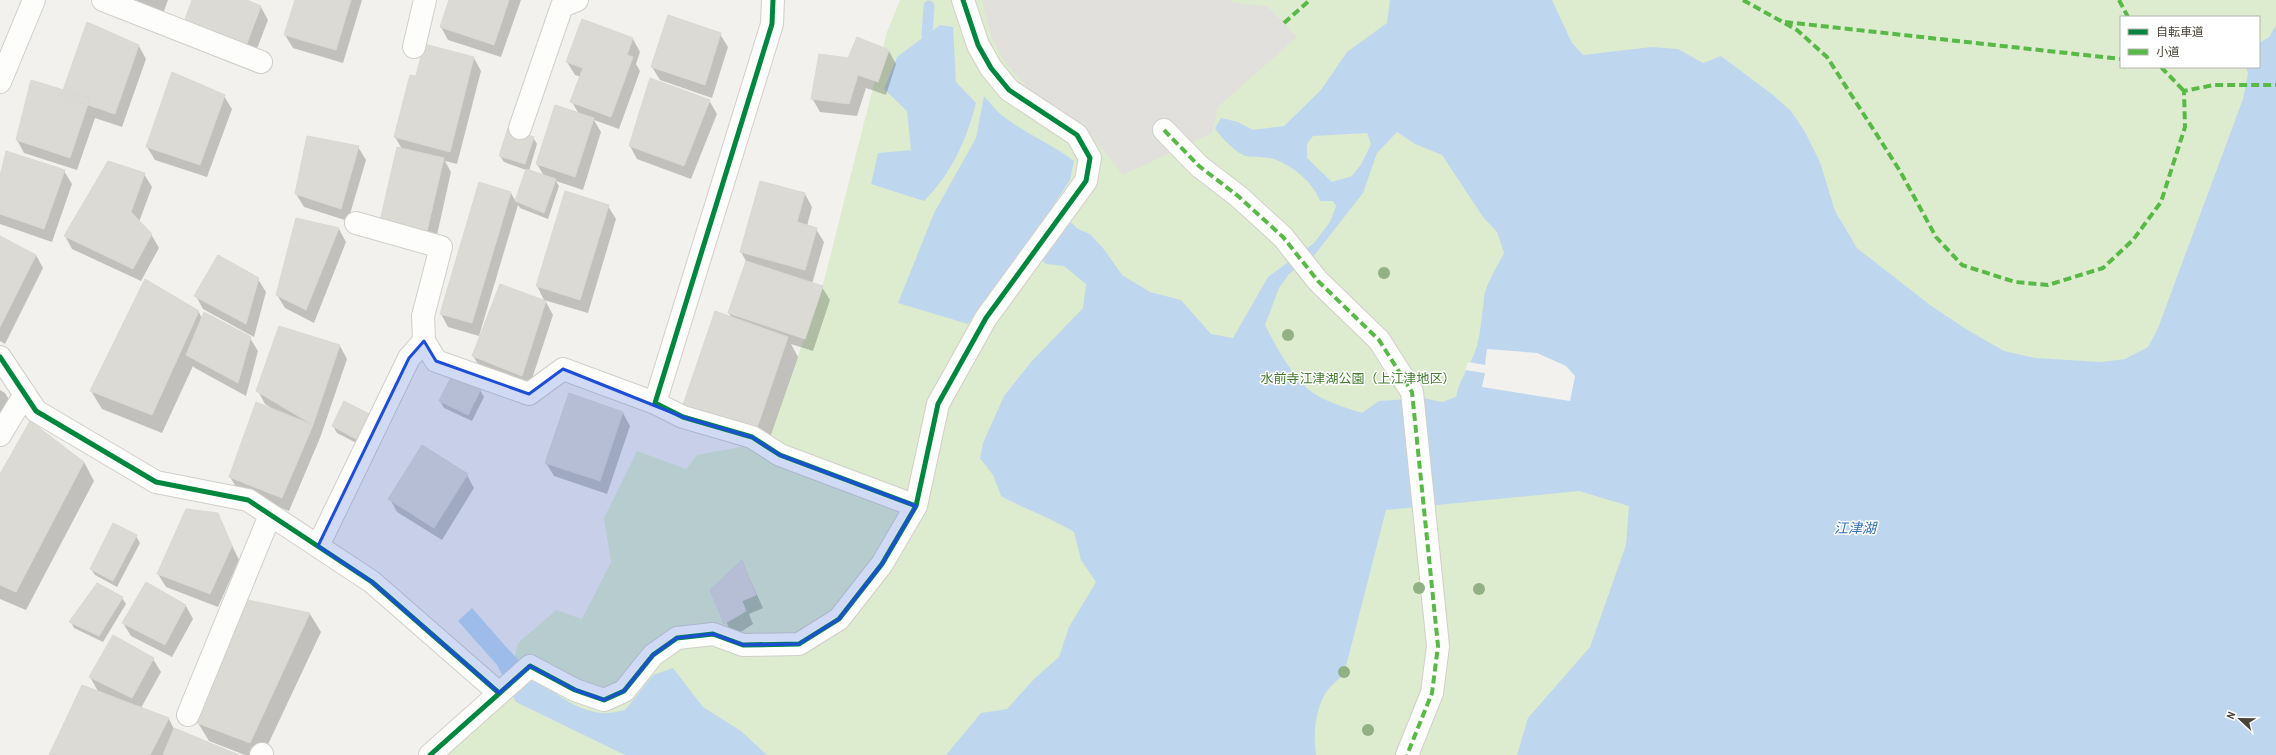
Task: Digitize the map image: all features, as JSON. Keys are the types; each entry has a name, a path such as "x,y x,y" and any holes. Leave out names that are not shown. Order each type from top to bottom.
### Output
{"street":[{"path":"0,82 34,0"},
{"path":"103,0 261,62"},
{"path":"414,47 425,0"},
{"path":"520,128 562,6 577,0"},
{"path":"655,403 772,24 773,0"},
{"path":"430,755 530,666 575,690 604,700 624,691 654,655 676,638 713,634 743,645 799,644 839,619 882,564 916,506 938,404 986,318 1086,181 1090,158 1077,135 1010,90 991,68 978,45 963,0"},
{"path":"1164,130 1199,166 1238,196 1283,237 1318,282 1379,340 1412,392 1438,646 1432,693 1407,755"},
{"path":"356,223 441,247 423,316 424,341 436,361 529,394 563,369 655,403 683,417 752,437 780,455 916,506"},
{"path":"318,546 409,358 424,341"},
{"path":"0,357 36,411 156,482 248,500 372,582 503,689"},
{"path":"0,435 25,394"},
{"path":"188,715 270,515"}],"highlighted area":[{"path":"424,341 436,361 529,394 563,369 683,417 752,437 780,455 916,506 882,564 839,619 799,644 743,645 713,634 677,638 653,655 624,691 604,700 575,690 530,666 499,693 372,582 318,546 409,358"}],"green space":[{"name":"水前寺江津湖公園（上江津地区）","path":"900,0 2276,0 2276,755 441,755 504,696 518,643 556,610 582,619 611,562 604,518 637,451 686,469 697,455 768,442 824,281 887,32"}],"shaded area":[{"path":"982,0 1229,0 1236,3 1267,6 1297,37 1218,107 1212,133 1123,175 1092,136 1057,109 1035,96 1003,60 990,33"}],"water":[{"name":"江津湖","path":"1390,0 1552,0 1572,43 1583,55 1651,47 1678,49 1703,63 1721,56 1773,95 1791,111 1805,132 1820,162 1835,211 1857,248 1930,305 1966,329 2004,351 2035,358 2102,362 2125,359 2148,347 2158,328 2243,99 2248,73 2246,68 2260,68 2260,42 2269,37 2276,25 2276,755 1517,755 1528,718 1590,647 1626,545 1629,506 1579,491 1386,510 1344,674 1327,691 1319,708 1315,732 1316,755 946,755 981,713 1007,709 1034,679 1059,657 1069,627 1096,582 1081,560 1074,532 1001,496 993,475 980,458 983,443 1004,396 1031,362 1083,308 1086,284 1064,266 1046,264 1026,244 968,324 898,303 934,213 976,138 984,96 1003,116 1074,161 1070,180 1053,206 1078,229 1090,234 1103,248 1122,275 1150,292 1181,300 1211,334 1233,338 1268,277 1314,243 1330,222 1336,206 1333,201 1320,201 1312,187 1302,176 1281,162 1271,158 1249,157 1242,155 1220,135 1215,128 1221,118 1238,122 1253,130 1284,126 1321,90 1347,52 1387,23","holes":["1397,132 1415,144 1442,155 1483,217 1497,232 1504,253 1485,293 1477,346 1459,385 1456,397 1442,402 1423,398 1379,401 1362,413 1326,400 1301,383 1289,367 1265,325 1279,288 1289,274 1313,257 1363,193 1377,153","1367,133 1371,144 1362,163 1352,176 1332,182 1307,158 1307,144 1313,136"]},
{"path":"940,25 953,27 956,82 976,103 968,130 957,156 943,179 924,201 871,184 878,153 911,150 907,111 884,89 897,57"},
{"path":"472,608 532,674 569,702 588,710 607,713 625,710 653,675 673,668 703,707 741,731 767,755 625,755 516,702 497,665 458,621"}],"pier":[{"path":"1487,349 1537,353 1566,366 1575,376 1570,401 1482,387 1485,373 1465,370 1468,362 1485,365"}],"building":[{"path":"192,0 247,0 261,6 246,46 183,25"},
{"path":"295,0 351,0 336,50 284,35"},
{"path":"449,0 509,0 494,45 440,27"},
{"path":"668,15 721,33 705,85 651,67"},
{"path":"582,19 633,38 627,55 633,57 611,117 570,102 583,68 566,62"},
{"path":"87,22 139,45 115,114 61,96"},
{"path":"857,37 889,50 878,82 858,75 849,104 811,99 819,54 848,58"},
{"path":"424,44 474,57 450,152 394,137 410,75 416,76"},
{"path":"172,72 225,95 200,165 146,147"},
{"path":"650,78 710,100 684,166 629,146"},
{"path":"31,80 90,98 70,158 16,140"},
{"path":"555,105 594,118 575,177 536,164"},
{"path":"508,128 534,137 525,164 499,156"},
{"path":"307,136 359,146 341,209 295,194"},
{"path":"397,147 444,158 427,231 380,221"},
{"path":"6,151 65,170 44,229 0,214 0,176"},
{"path":"108,161 145,173 131,212 152,234 133,269 64,236"},
{"path":"526,169 556,179 544,213 515,201"},
{"path":"760,181 805,193 797,222 817,228 805,270 740,252"},
{"path":"479,182 511,192 472,323 440,314"},
{"path":"565,191 609,205 580,300 536,286"},
{"path":"296,218 339,228 306,310 276,295"},
{"path":"0,236 36,255 0,327"},
{"path":"218,255 259,278 246,324 194,296"},
{"path":"746,261 823,286 805,339 728,313"},
{"path":"145,279 199,311 152,415 90,391"},
{"path":"500,284 546,301 522,376 472,356"},
{"path":"715,311 788,337 756,431 683,405"},
{"path":"204,312 251,337 238,383 186,355"},
{"path":"279,326 340,345 313,425 256,391"},
{"path":"452,375 481,389 468,415 439,401"},
{"path":"569,393 623,412 600,481 545,463"},
{"path":"344,401 371,415 358,440 332,426"},
{"path":"256,402 313,425 282,498 229,477"},
{"path":"30,421 84,462 16,592 0,585 0,474"},
{"path":"422,445 468,474 434,528 388,499"},
{"path":"186,509 218,513 232,546 210,594 157,574"},
{"path":"113,523 137,535 113,581 90,569"},
{"path":"742,560 756,595 742,601 746,611 724,624 710,590"},
{"path":"146,582 186,605 165,645 122,623"},
{"path":"97,583 123,597 99,636 69,622"},
{"path":"248,600 310,613 250,743 197,723"},
{"path":"113,635 154,658 132,698 89,677"},
{"path":"82,685 169,718 150,755 49,755"},
{"path":"174,728 239,755 163,755"}],"waterway":[{"path":"927,35 929,6"}],"marked path":[{"path":"1284,23 1310,0"},
{"path":"1743,0 1797,30 1827,57 1900,171 1936,237 1962,265 2015,282 2048,285 2103,268 2133,240 2161,202 2185,127 2184,91 2214,85 2276,85"},
{"path":"2119,0 2127,16"},
{"path":"1785,22 2120,59"},
{"path":"2162,68 2184,91"},
{"path":"1164,130 1199,166 1238,196 1283,237 1318,281 1379,340 1412,392 1438,646 1432,693 1407,755"}],"cycle path":[{"path":"773,0 772,24 655,403 683,417 752,437 780,455 916,506"},
{"path":"430,755 530,666 575,690 604,700 624,691 653,655 677,638 713,634 743,645 799,644 839,619 882,564 916,506 938,404 986,318 1086,181 1090,158 1077,135 1009,90 991,68 978,45 963,0"},
{"path":"0,357 36,411 156,482 248,500 372,582 499,693"}]}
